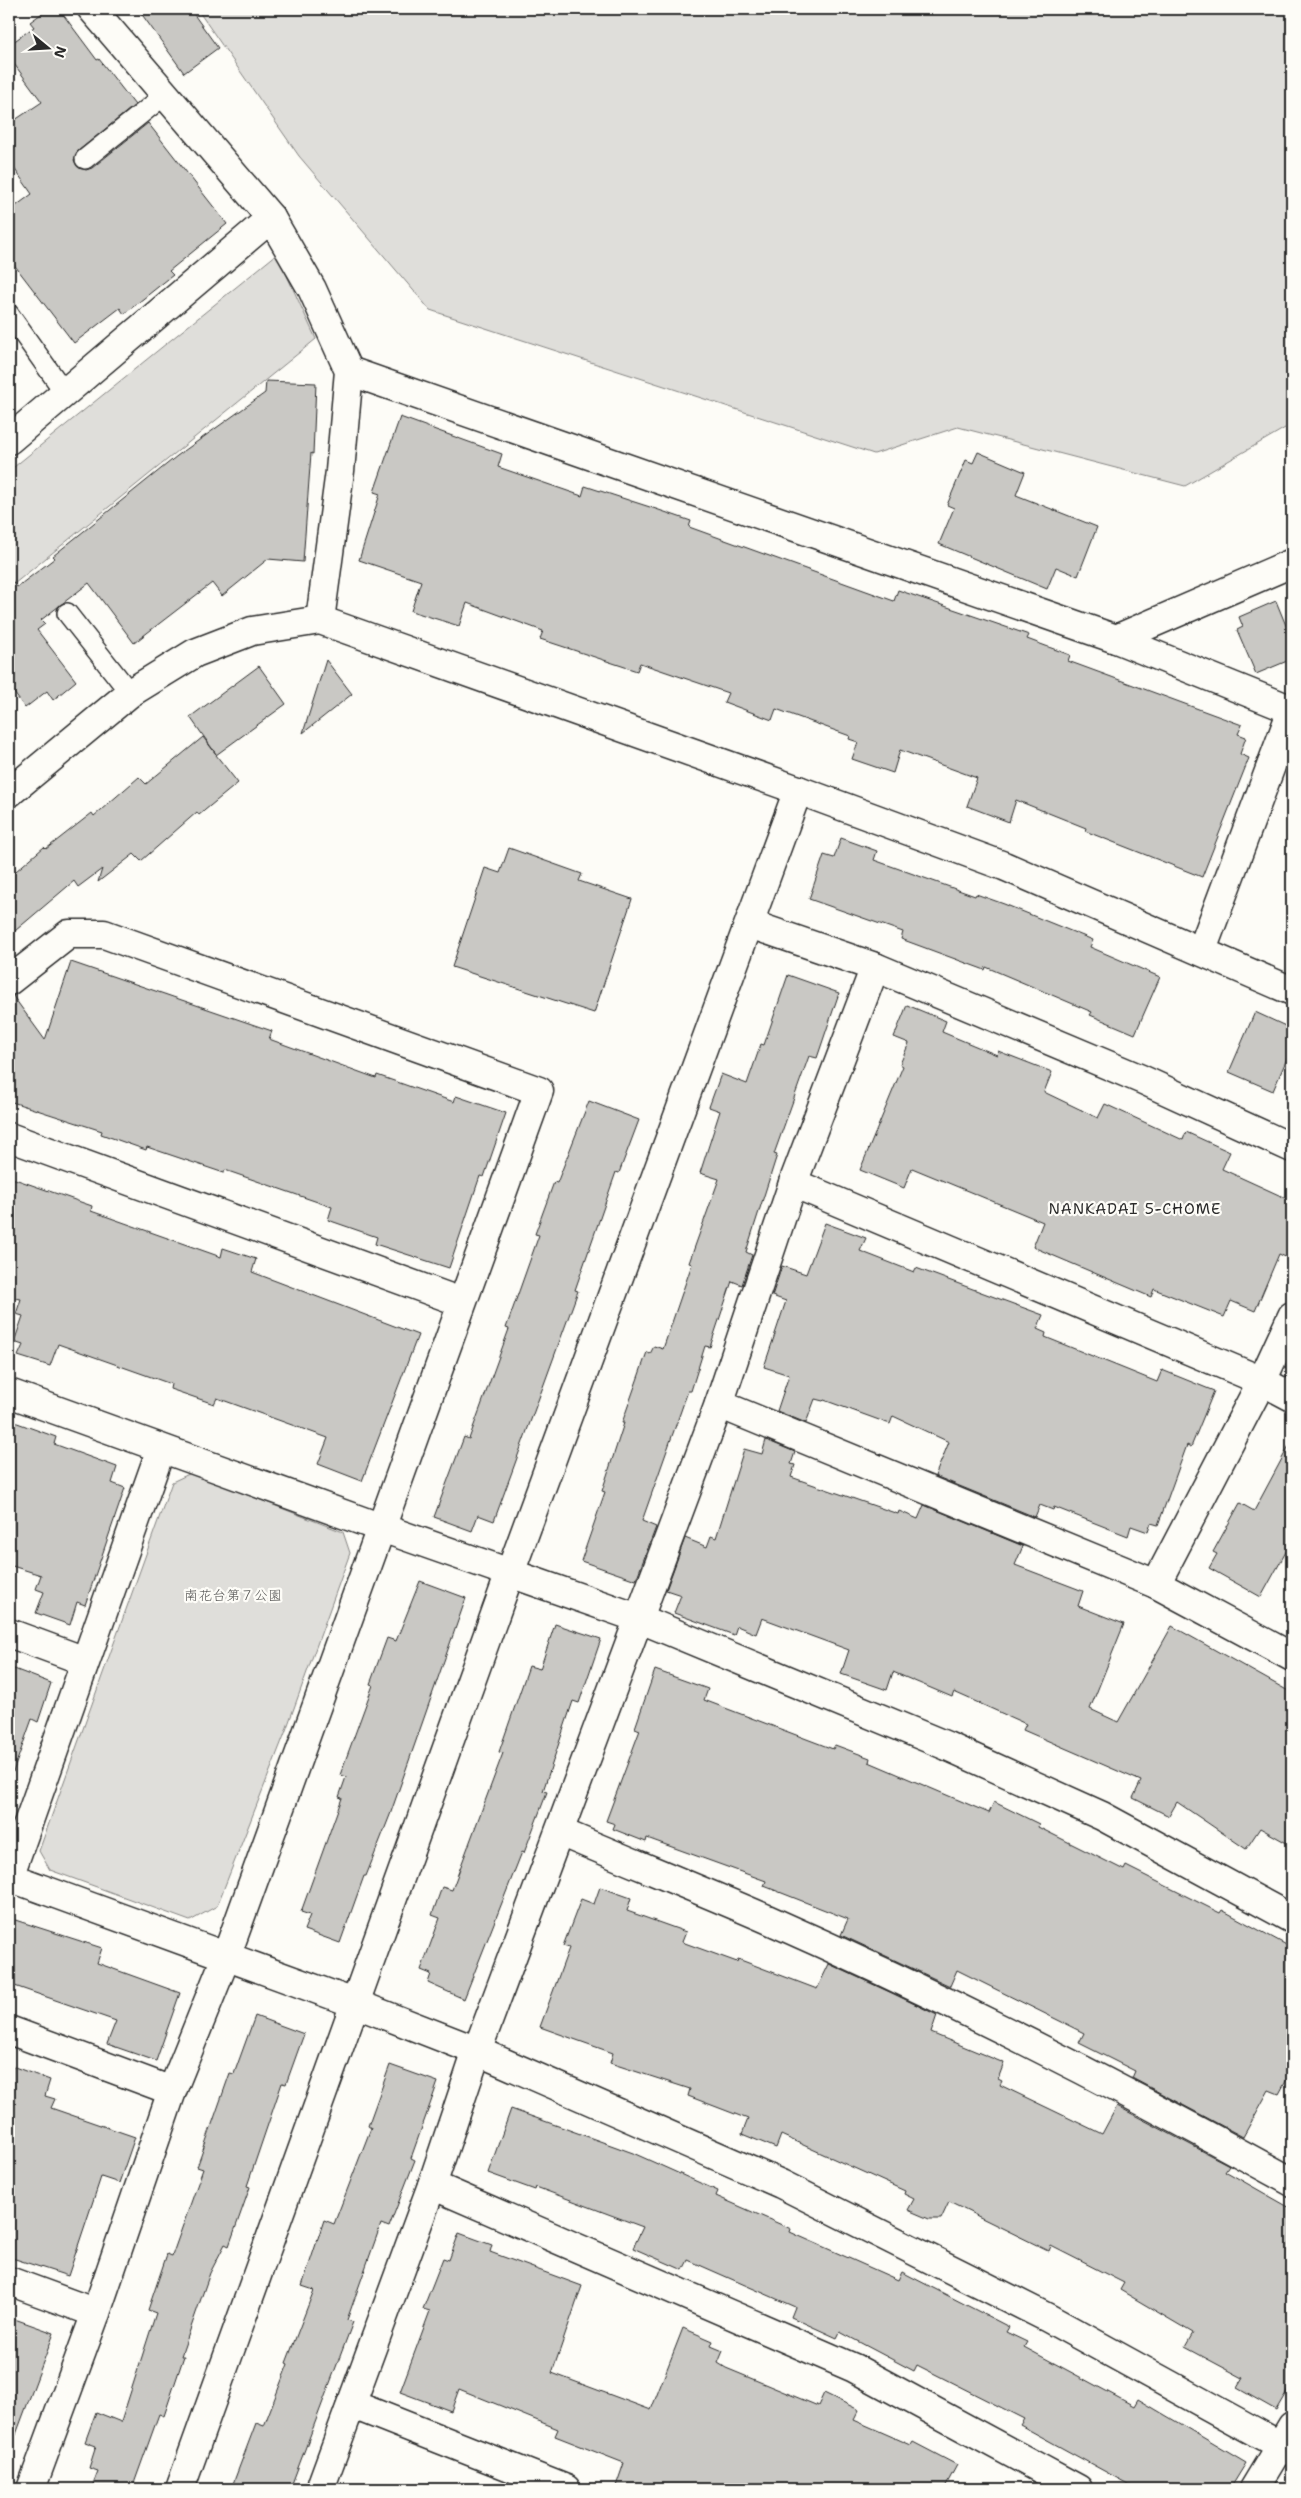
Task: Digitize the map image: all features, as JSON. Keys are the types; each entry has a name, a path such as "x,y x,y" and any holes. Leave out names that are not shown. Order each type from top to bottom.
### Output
{"street":[{"path":"92,9 271,218 312,289 349,371 340,471 320,620"},
{"path":"9,440 271,218"},
{"path":"349,371 1116,639 1292,710 1202,950"},
{"path":"1116,639 1292,563"},
{"path":"9,793 130,693 195,653 252,631 320,620 798,790 1004,866 1202,950 1292,991"},
{"path":"180,2489 510,1573 798,790"},
{"path":"750,924 875,967 1142,1079 1292,1148"},
{"path":"9,981 69,934 104,934 539,1091 379,1528 226,1957 172,2091 96,2313 31,2489"},
{"path":"320,2489 432,2185 477,2051 719,1404 793,1183 875,967"},
{"path":"9,1137 461,1302"},
{"path":"793,1183 1262,1381 1292,1397"},
{"path":"1156,1584 1262,1381 1292,1316"},
{"path":"9,1393 379,1528 638,1618 947,1746 1102,1816 1292,1919"},
{"path":"719,1404 1156,1584 1292,1657"},
{"path":"161,1449 9,1877 477,2051 781,2184 1288,2441 1254,2489"},
{"path":"9,1634 85,1661"},
{"path":"560,1832 767,1919 973,2015 1171,2115 1292,2182"},
{"path":"9,2030 172,2091"},
{"path":"432,2185 854,2368 1078,2489"},
{"path":"9,2281 96,2313"},
{"path":"350,2404 566,2489"}],"lane":[{"path":"85,160 166,94"},
{"path":"9,314 65,392"},
{"path":"68,613 130,693"}],"green space":[{"path":"197,9 1292,9 1292,424 1185,486 958,427 874,454 430,310 299,156"},
{"path":"277,254 316,339 9,588 9,471"},
{"name":"南花台第７公園","path":"191,1473 343,1532 350,1553 285,1733 217,1906 190,1921 50,1870 39,1851 172,1482"}],"building":[{"path":"48,9 59,9 97,60 99,59 135,105 78,151 74,160 77,166 86,170 92,168 148,123 227,224 169,271 173,275 124,314 120,308 74,343 9,258 9,211 32,194 9,161 9,124 42,102 9,57 9,45 34,27 30,22"},
{"path":"138,9 190,9 218,48 184,73"},
{"path":"266,381 316,383 313,454 311,453 303,562 268,559 222,596 212,583 134,643 89,583 41,620 45,624 37,630 76,681 53,700 47,691 25,708 9,686 9,577 17,587 55,558 53,556 177,456 265,393"},
{"path":"400,417 502,454 498,467 582,496 585,486 656,509 691,521 689,527 894,601 898,590 1029,635 1027,639 1070,655 1068,661 1242,725 1238,734 1246,737 1240,754 1249,758 1202,877 1085,831 1086,828 1016,800 1009,822 967,806 977,778 900,750 893,773 852,759 858,742 849,739 850,736 776,709 772,720 724,702 728,693 640,663 637,671 540,639 543,631 467,603 459,626 411,611 421,581 359,560 380,494 374,492"},
{"path":"978,452 1025,472 1016,495 1097,527 1078,576 1056,567 1047,589 939,544 954,508 947,505 966,460 973,463"},
{"path":"1276,601 1292,640 1292,659 1256,674 1237,630 1243,627 1239,617"},
{"path":"326,660 352,694 303,733"},
{"path":"259,666 286,704 216,755 238,783 199,815 197,812 141,861 134,854 98,882 102,869 78,887 74,881 9,936 9,877 44,847 46,849 92,813 94,816 139,777 146,784 203,737 216,754 190,717"},
{"path":"841,838 877,851 874,860 975,896 976,894 1004,904 1093,940 1090,947 1160,977 1135,1034 1090,1015 1092,1012 986,967 985,970 901,939 903,932 809,899 824,855 834,858"},
{"path":"509,848 582,874 579,881 632,899 594,1013 452,967 485,868 500,873"},
{"path":"71,962 272,1031 269,1039 376,1078 377,1075 454,1102 456,1096 506,1113 484,1177 480,1176 449,1268 375,1244 377,1237 328,1220 332,1207 225,1170 224,1173 147,1147 146,1150 101,1134 102,1131 9,1101 9,996 13,996 45,1040"},
{"path":"788,975 839,993 817,1058 809,1056 774,1154 777,1155 746,1252 752,1255 742,1285 732,1281 710,1347 705,1346 691,1391 688,1391 642,1521 656,1527 636,1580 581,1561 605,1492 602,1491 624,1423 622,1423 647,1352 650,1354 654,1346 663,1349 692,1264 689,1263 719,1179 700,1173 720,1111 709,1107 721,1074 747,1084 761,1044 764,1045"},
{"path":"907,1005 946,1021 942,1032 997,1055 998,1051 1052,1072 1044,1092 1098,1118 1105,1104 1183,1140 1186,1132 1230,1152 1222,1169 1292,1201 1292,1260 1279,1254 1255,1311 1231,1301 1224,1317 1154,1289 1151,1297 1033,1247 1043,1222 912,1168 904,1188 860,1170 903,1066 900,1064 909,1043 894,1037"},
{"path":"1255,1012 1292,1029 1292,1047 1273,1091 1229,1072"},
{"path":"589,1101 639,1120 619,1173 616,1172 575,1290 578,1291 494,1521 478,1515 472,1531 434,1517 464,1437 469,1439 509,1329 506,1328 539,1235 535,1234 554,1182 557,1183"},
{"path":"9,1177 92,1206 91,1211 221,1257 223,1248 256,1259 252,1272 418,1335 362,1481 318,1464 328,1438 217,1398 214,1404 170,1389 171,1384 58,1344 50,1366 18,1356 23,1345 14,1342 23,1316 16,1314 21,1299 9,1297"},
{"path":"825,1223 866,1238 860,1251 914,1272 916,1268 1043,1315 1037,1329 1046,1333 1045,1337 1157,1382 1162,1370 1214,1391 1191,1447 1187,1445 1158,1525 1151,1523 1148,1532 1131,1526 1128,1536 1054,1507 1053,1510 1040,1505 1035,1517 935,1476 949,1442 893,1416 890,1424 824,1400 815,1399 806,1423 777,1411 789,1375 764,1367 786,1301 772,1296 782,1266 806,1274"},
{"path":"9,1420 56,1437 54,1444 117,1467 112,1483 125,1488 85,1605 77,1602 70,1625 36,1613 44,1592 36,1589 41,1575 9,1565"},
{"path":"766,1440 795,1452 791,1464 795,1465 791,1477 898,1514 899,1511 918,1519 924,1505 1023,1546 1015,1565 1083,1591 1078,1606 1124,1624 1090,1709 1118,1722 1172,1626 1292,1693 1292,1846 1260,1828 1246,1849 1177,1802 1169,1816 1133,1798 1141,1781 1023,1730 1026,1724 954,1692 952,1697 893,1672 887,1690 841,1674 849,1650 762,1618 756,1634 737,1626 734,1635 674,1613 681,1595 666,1590 685,1538 707,1547 711,1536 716,1538 744,1449 762,1454"},
{"path":"1292,1440 1292,1541 1261,1597 1209,1568 1217,1554 1213,1552 1240,1503 1254,1511"},
{"path":"420,1581 466,1598 390,1815 366,1876 364,1876 340,1943 304,1930 310,1915 301,1912 342,1798 339,1797 346,1777 340,1775 373,1685 370,1684 387,1638 396,1641"},
{"path":"555,1624 601,1639 579,1703 573,1701 543,1791 547,1792 524,1853 522,1852 464,1999 428,1983 431,1974 421,1970 440,1918 432,1915 442,1887 452,1890 503,1753 499,1752 529,1666 540,1669"},
{"path":"9,1667 51,1683 38,1722 32,1719 13,1772 9,1772"},
{"path":"655,1670 708,1689 704,1700 833,1749 835,1745 870,1758 869,1762 989,1813 994,1802 1039,1824 1038,1827 1124,1870 1126,1866 1220,1913 1222,1910 1292,1948 1292,2070 1279,2094 1269,2090 1243,2137 1132,2078 1135,2071 1079,2043 1084,2033 957,1970 950,1986 841,1935 848,1919 764,1886 766,1881 647,1838 646,1842 613,1829 615,1824 606,1821 640,1730 635,1728"},
{"path":"600,1887 631,1898 627,1911 686,1932 682,1942 737,1962 738,1959 817,1989 829,1964 894,1994 937,2015 931,2033 1004,2063 998,2079 1002,2081 1000,2085 1102,2134 1117,2106 1229,2165 1225,2171 1292,2209 1292,2383 1276,2410 1237,2388 1243,2378 1185,2347 1193,2333 1120,2290 1124,2283 1051,2246 1049,2251 949,2202 941,2219 929,2219 908,2210 914,2199 904,2194 905,2191 781,2135 776,2148 742,2134 748,2119 688,2096 690,2089 610,2063 613,2053 540,2027 569,1948 563,1946 581,1899 594,1904"},
{"path":"9,1918 102,1948 97,1963 180,1993 156,2061 107,2044 116,2021 9,1984"},
{"path":"255,2016 304,2034 286,2084 282,2083 247,2186 250,2187 229,2246 225,2244 210,2273 181,2356 184,2356 164,2416 159,2414 132,2489 91,2489 98,2471 89,2468 96,2446 85,2442 96,2412 121,2422 156,2313 148,2310 167,2254 172,2256 203,2169 197,2167 230,2073 234,2074"},
{"path":"9,2065 50,2080 45,2096 55,2099 51,2108 135,2137 119,2183 101,2177 68,2276 9,2257"},
{"path":"390,2065 438,2082 411,2158 415,2160 389,2227 381,2224 347,2320 353,2322 290,2489 231,2489 256,2423 264,2426 288,2364 286,2363 314,2290 302,2286 324,2220 334,2224 371,2128 368,2126"},
{"path":"511,2109 633,2153 718,2191 716,2196 791,2229 790,2232 898,2280 902,2272 1009,2327 1006,2332 1027,2342 1024,2347 1134,2406 1138,2399 1246,2463 1230,2489 1137,2489 1020,2425 1024,2419 917,2365 914,2371 840,2332 837,2338 791,2317 795,2307 688,2260 683,2270 633,2248 643,2227 536,2187 535,2190 488,2173"},
{"path":"459,2233 492,2245 490,2252 582,2286 552,2373 651,2410 683,2328 713,2341 711,2346 723,2351 718,2363 726,2368 818,2406 824,2393 859,2410 854,2420 911,2445 913,2442 957,2465 944,2489 615,2489 624,2463 555,2436 558,2429 459,2389 451,2411 400,2392 430,2311 423,2309 443,2258 449,2260"},
{"path":"9,2317 54,2333 12,2445 9,2445"}],"district":[{"name":"NANKADAI 5-CHOME","path":"1135,1209"}]}
